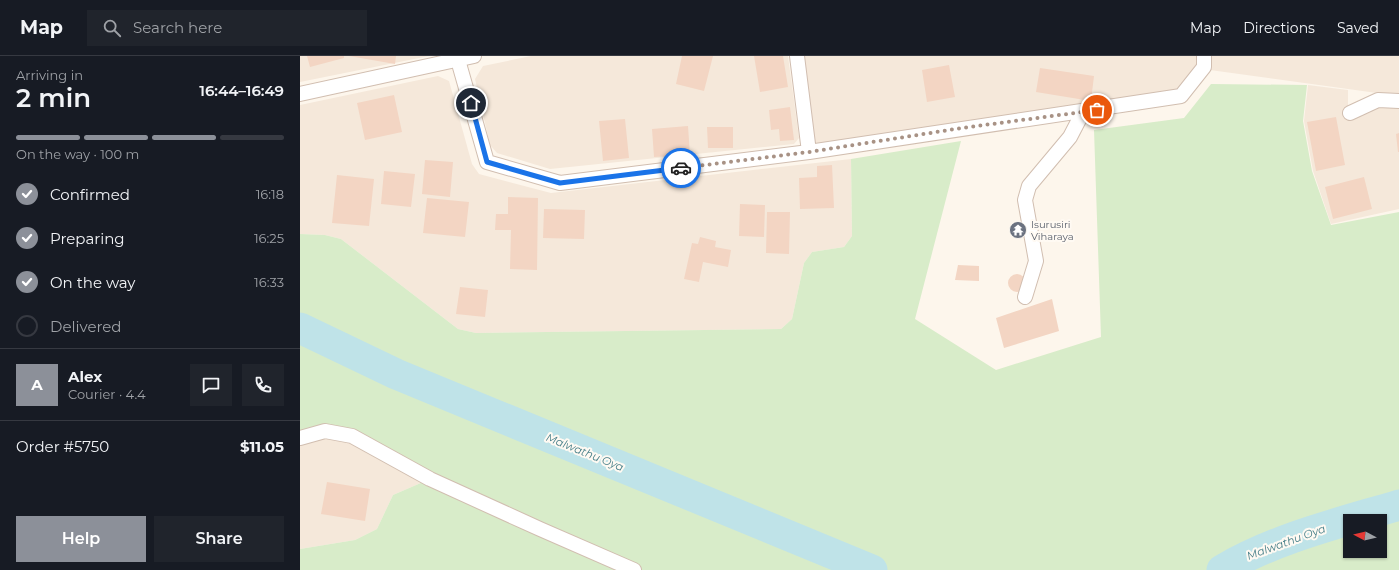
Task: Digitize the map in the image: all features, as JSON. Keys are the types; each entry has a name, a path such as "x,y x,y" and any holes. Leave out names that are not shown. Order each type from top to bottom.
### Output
{"street":[{"path":"300,94 474,56"},
{"path":"797,56 809,152"},
{"path":"458,60 487,162 560,183 809,152 962,128 1084,112 1181,96 1204,67 1204,56"},
{"path":"1350,114 1378,100 1399,101"},
{"path":"1025,296 1036,261 1025,200 1029,186 1070,137 1084,112"},
{"path":"300,438 325,431 352,436 430,479 634,570"}],"shaded area":[{"path":"300,56 429,56 300,82"},
{"path":"531,56 788,56 799,138 794,144 550,169 497,153 490,145 475,79 483,66"},
{"path":"799,56 1198,56 1198,65 1178,92 809,151"},
{"path":"1210,56 1399,56 1399,94 1377,93 1210,70"},
{"path":"438,76 449,81 472,164 479,174 551,193 851,159 852,236 844,247 812,252 804,263 792,319 781,329 476,333 458,329 341,239 325,235 300,234 300,105"},
{"path":"1308,85 1348,90 1348,115 1380,103 1399,104 1399,209 1331,224 1313,171 1304,121"},
{"path":"325,431 430,479 393,495 377,529 355,540 300,549 300,438"}],"green space":[{"path":"1211,84 1307,85 1303,121 1312,171 1331,225 1399,212 1399,570 300,570 300,549 355,540 377,529 393,495 430,479 352,436 300,438 300,234 325,235 341,239 458,329 476,333 781,329 792,319 804,263 812,252 844,247 852,236 851,159 961,141 915,319 996,370 1101,337 1094,130 1184,118"}],"building":[{"path":"307,56 344,56 344,58 310,67"},
{"path":"349,56 396,56 395,64"},
{"path":"682,56 713,56 704,91 676,84"},
{"path":"754,56 783,56 788,87 760,92"},
{"path":"949,65 955,97 927,102 922,70"},
{"path":"1040,68 1094,76 1091,101 1036,92"},
{"path":"394,95 402,132 365,140 357,103"},
{"path":"790,107 794,140 780,141 779,129 771,130 769,110"},
{"path":"1336,117 1345,165 1316,171 1307,122"},
{"path":"625,119 629,158 603,161 599,121"},
{"path":"688,126 690,155 654,157 652,129"},
{"path":"707,127 733,127 733,148 708,148"},
{"path":"1399,133 1399,152 1398,152 1396,134"},
{"path":"425,160 453,162 450,197 422,194"},
{"path":"832,165 834,208 800,209 799,178 817,177 817,166"},
{"path":"384,171 415,174 411,207 381,204"},
{"path":"337,175 374,179 369,226 332,223"},
{"path":"1364,177 1372,209 1333,219 1325,187"},
{"path":"508,197 538,198 537,270 510,269 511,230 495,230 496,214 508,214"},
{"path":"427,198 469,202 465,237 423,233"},
{"path":"740,204 765,205 764,237 739,236"},
{"path":"544,209 585,210 584,239 543,238"},
{"path":"767,212 790,212 789,254 766,253"},
{"path":"700,237 716,241 715,247 731,250 728,267 703,262 699,282 684,279 692,243 698,244"},
{"path":"958,265 979,266 979,281 955,280"},
{"path":"1017,274 1023,277 1026,283 1023,289 1017,292 1011,289 1008,283 1011,277"},
{"path":"460,287 488,290 485,317 456,314"},
{"path":"1052,299 1059,331 1004,348 996,318"},
{"path":"327,482 370,489 365,521 321,514"}],"waterway":[{"name":"Malwathu Oya","path":"300,328 396,374 872,570"},
{"name":"Malwathu Oya","path":"1222,570 1286,540 1399,505"}],"way so far":[{"path":"681,168 809,152 962,128 1097,110"}],"place":[{"name":"Isurusiri Viharaya","path":"1018,230"}],"route":[{"path":"471,103 487,162 560,183 681,168"}]}
